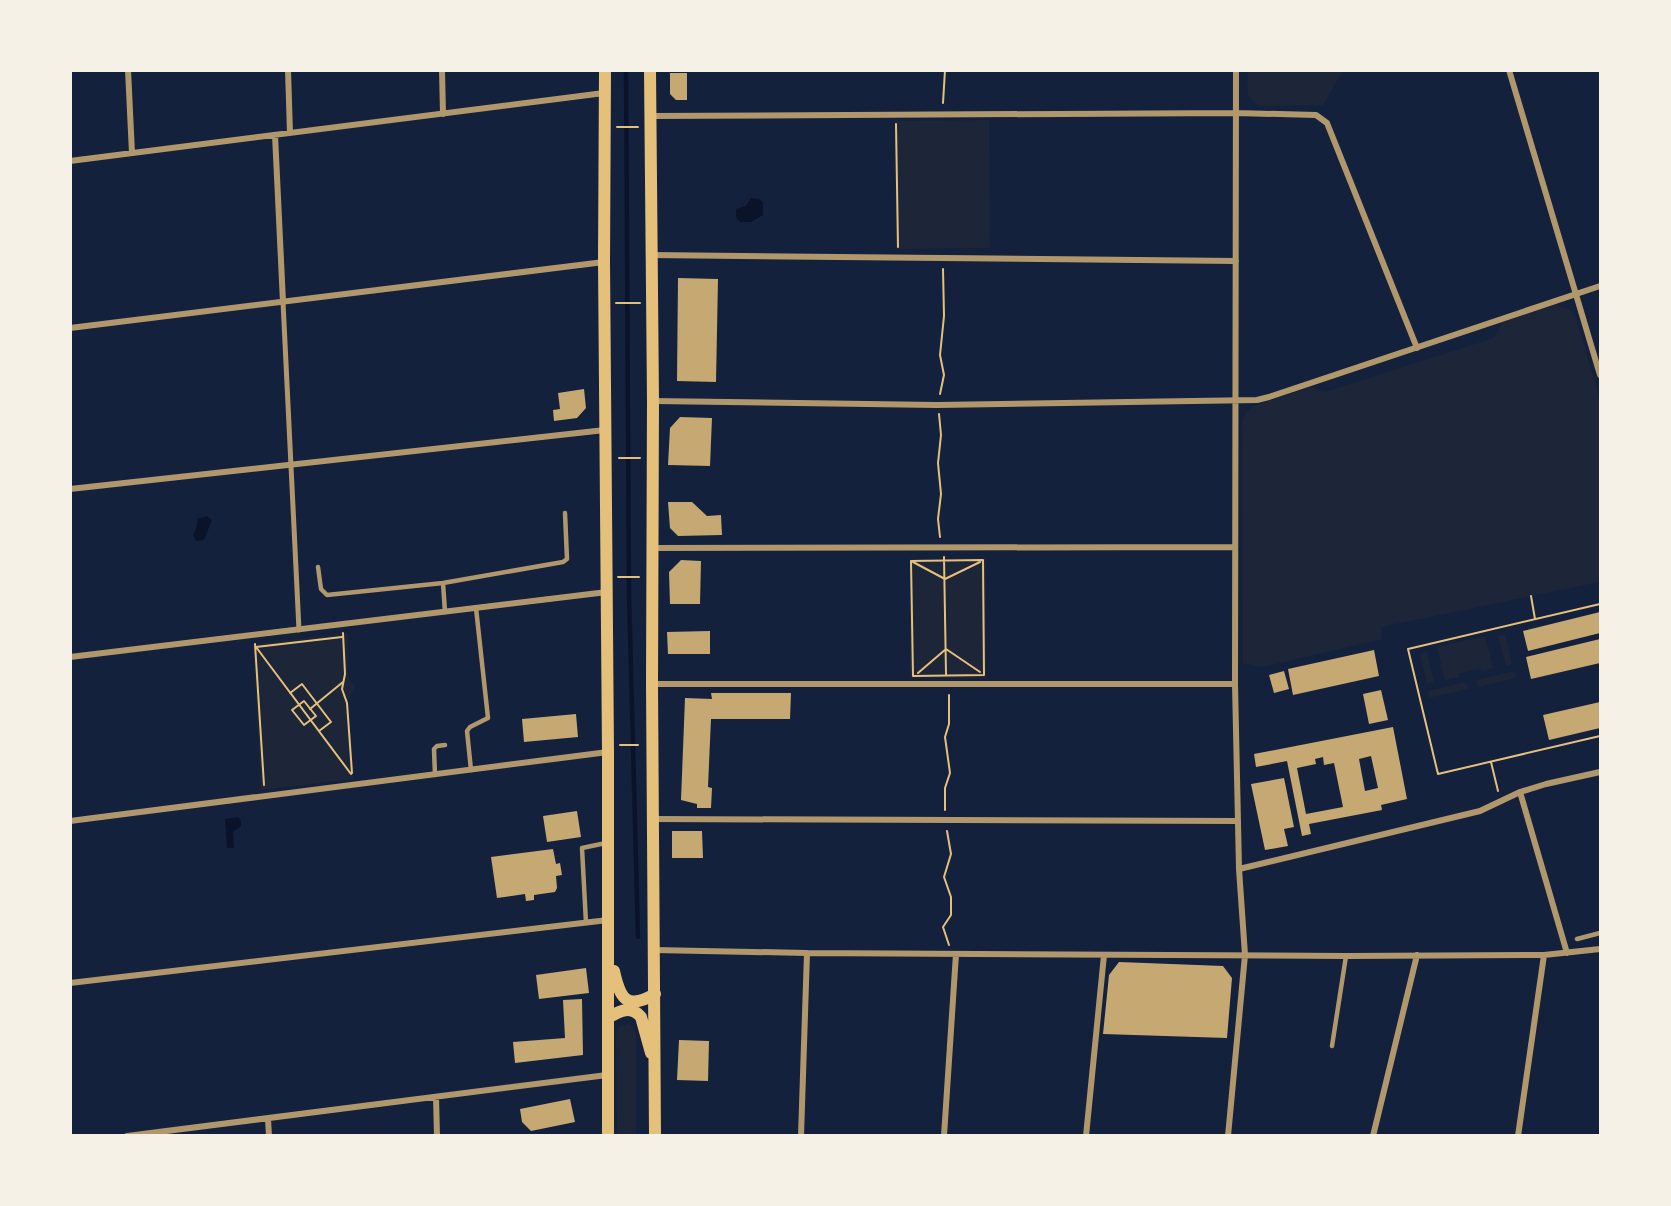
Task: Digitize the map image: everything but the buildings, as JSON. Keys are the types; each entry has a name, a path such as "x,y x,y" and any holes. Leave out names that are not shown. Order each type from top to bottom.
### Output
{"main road":[{"path":"605,70 604,430 612,749 608,842 608,1136"},
{"path":"648,70 653,401 655,1136"},
{"path":"609,947 617,985 624,999 636,1002 654,994"},
{"path":"609,1017 632,1010 641,1017 656,1072"}],"street":[{"path":"128,70 132,153"},
{"path":"288,70 290,133"},
{"path":"442,70 443,114"},
{"path":"1228,1136 1245,955 1239,869 1235,684 1236,70"},
{"path":"1509,70 1600,375"},
{"path":"70,161 605,93"},
{"path":"650,116 1236,113 1316,115 1327,123 1417,348"},
{"path":"275,135 299,630"},
{"path":"651,255 1236,261"},
{"path":"70,328 604,262"},
{"path":"653,401 937,405 1235,401 1269,397 1600,286"},
{"path":"70,489 604,430"},
{"path":"652,548 1235,547"},
{"path":"70,657 607,592"},
{"path":"652,684 1235,684"},
{"path":"70,821 265,798 612,749"},
{"path":"1239,869 1480,811 1520,792 1546,783 1600,772"},
{"path":"1520,792 1567,953"},
{"path":"653,819 1238,821"},
{"path":"70,982 608,920"},
{"path":"654,950 948,954 1544,956 1600,949"},
{"path":"801,1136 807,953"},
{"path":"944,1136 956,954"},
{"path":"1086,1136 1104,955"},
{"path":"1373,1136 1417,955"},
{"path":"1518,1136 1544,956"},
{"path":"127,1136 608,1075"},
{"path":"436,1097 437,1136"},
{"path":"268,1119 269,1136"}],"lane":[{"path":"318,567 321,589 327,595 442,583 563,562 567,559 565,513"},
{"path":"442,583 445,612"},
{"path":"471,770 467,731 470,727 488,718 476,608"},
{"path":"435,775 434,749 445,745"},
{"path":"586,923 582,848 608,842"},
{"path":"1577,939 1600,933"},
{"path":"1332,1046 1347,956"}],"path":[{"path":"942,114 945,70"},
{"path":"896,123 898,247"},
{"path":"620,127 633,127"},
{"path":"941,258 944,274 944,316 940,355 944,375 937,405 941,435 938,463 941,494 938,519 940,542 945,561 946,676 949,724 945,737 950,772 945,788 946,812 941,820 948,834 951,854 944,877 951,897 951,915 943,927 949,945 948,954"},
{"path":"616,303 640,303"},
{"path":"622,458 635,458"},
{"path":"911,561 983,560"},
{"path":"945,579 983,560"},
{"path":"983,560 984,675"},
{"path":"911,561 945,579"},
{"path":"911,561 913,676"},
{"path":"622,577 636,577"},
{"path":"1531,596 1535,619"},
{"path":"1600,604 1408,649 1438,774 1600,736"},
{"path":"256,647 352,776 347,704 342,689 345,674 342,625"},
{"path":"254,635 265,798"},
{"path":"256,647 343,637"},
{"path":"946,649 984,675"},
{"path":"913,676 946,649"},
{"path":"913,676 984,675"},
{"path":"310,709 344,682"},
{"path":"290,693 302,684 331,722 319,731"},
{"path":"304,701 316,716 304,726 292,710 299,705 304,701"},
{"path":"612,749 641,745"},
{"path":"1491,762 1501,801"}],"shaded area":[{"path":"1248,70 1343,71 1323,105 1260,106 1249,95"},
{"path":"989,120 990,248 896,249 895,121"},
{"path":"751,198 763,202 763,215 751,222 740,222 736,217 736,209 746,206"},
{"path":"1556,305 1569,309 1575,315 1600,399 1600,582 1381,627 1382,639 1262,667 1243,663 1242,419 1251,407 1311,387 1325,392 1494,338 1502,322"},
{"path":"207,516 212,520 204,540 196,541 193,534 198,519"},
{"path":"986,558 986,678 910,678 910,559"},
{"path":"348,633 348,677 355,687 348,702 354,779 261,790 253,644"},
{"path":"1505,634 1512,664 1506,666 1498,636"},
{"path":"1485,636 1493,668 1481,671 1481,668 1445,680 1437,647"},
{"path":"1427,652 1434,682 1427,684 1420,654"},
{"path":"1515,671 1516,678 1478,687 1476,680"},
{"path":"1466,682 1468,689 1429,698 1428,691"},
{"path":"238,817 241,826 233,832 234,848 227,848 225,819"},
{"path":"630,1023 636,1033 636,1135 617,1135 617,1028"}],"waterway":[{"path":"626,70 629,593 638,937"}]}
